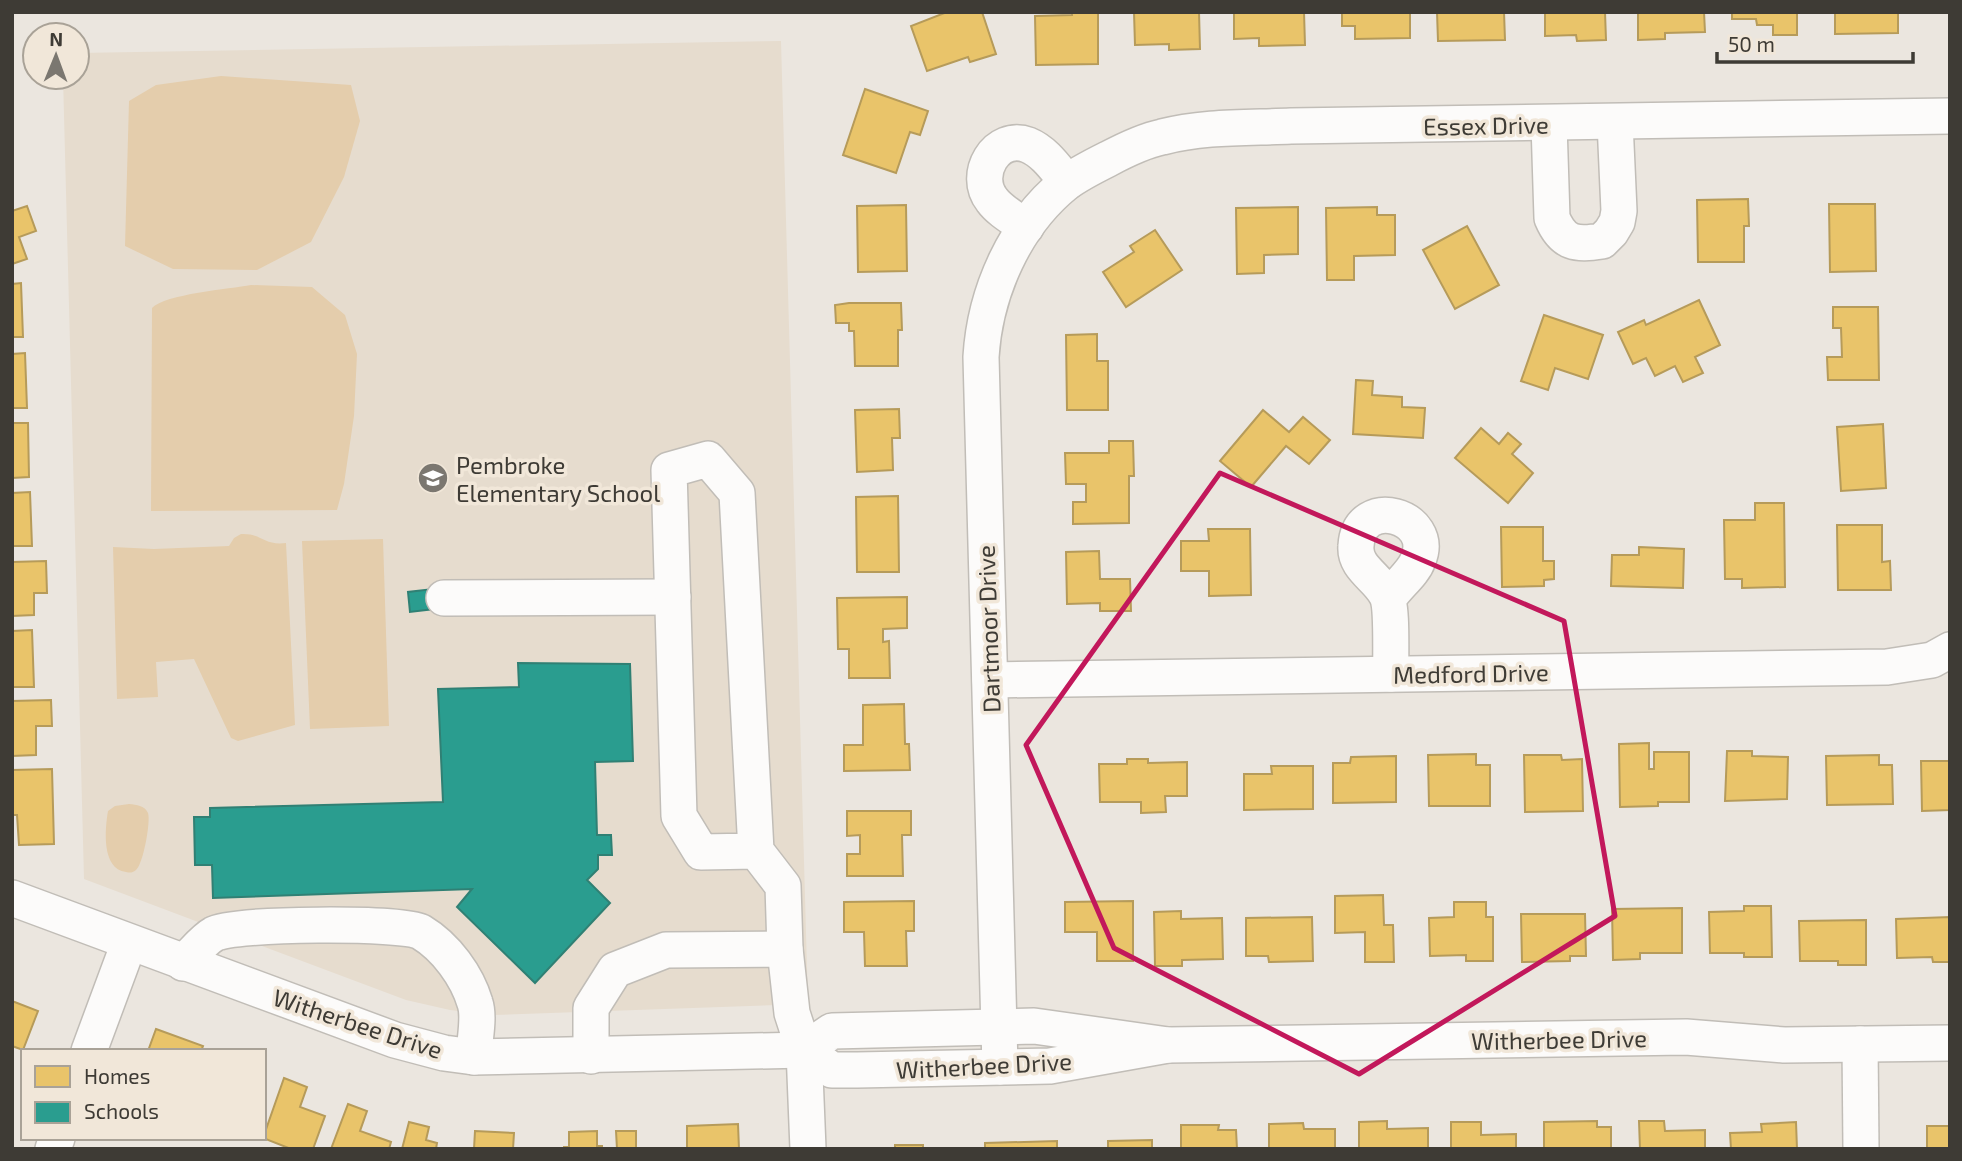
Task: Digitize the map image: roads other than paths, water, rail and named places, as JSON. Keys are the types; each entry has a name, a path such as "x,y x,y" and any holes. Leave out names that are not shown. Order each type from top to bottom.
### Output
{"street":[{"name":"Essex Drive","path":"1045,205 1112,157 1147,141 1188,131 1291,127 1950,117"},
{"path":"1549,124 1552,218 1558,232 1572,243 1586,244 1602,241 1617,222 1619,211 1615,122"},
{"name":"Dartmoor Drive","path":"1000,1067 982,337 991,297 1002,271 1045,205"},
{"path":"756,851 701,852 678,816 669,470 708,459 737,493 756,851 783,886 785,949 792,1013 804,1050 808,1149"},
{"path":"444,598 673,597"},
{"path":"1389,598 1391,674"},
{"name":"Medford Drive","path":"990,680 1887,667 1932,660 1950,650"},
{"name":"Witherbee Drive","path":"12,898 395,1040 444,1053 474,1057 804,1050 832,1031 999,1026 1034,1026 1168,1045 1686,1037 1784,1045 1950,1043"},
{"path":"183,963 215,933 246,928 325,925 419,930 444,950 462,975 476,1005 474,1057"},
{"path":"90,1049 129,943"},
{"path":"592,1056 591,1007 615,970 666,950 785,949"},
{"path":"1860,1044 1861,1149"},
{"name":"Witherbee Drive","path":"804,1050 832,1070 1050,1066 1168,1045"}],"place":[{"name":"Pembroke Elementary School","path":"433,478"}]}
